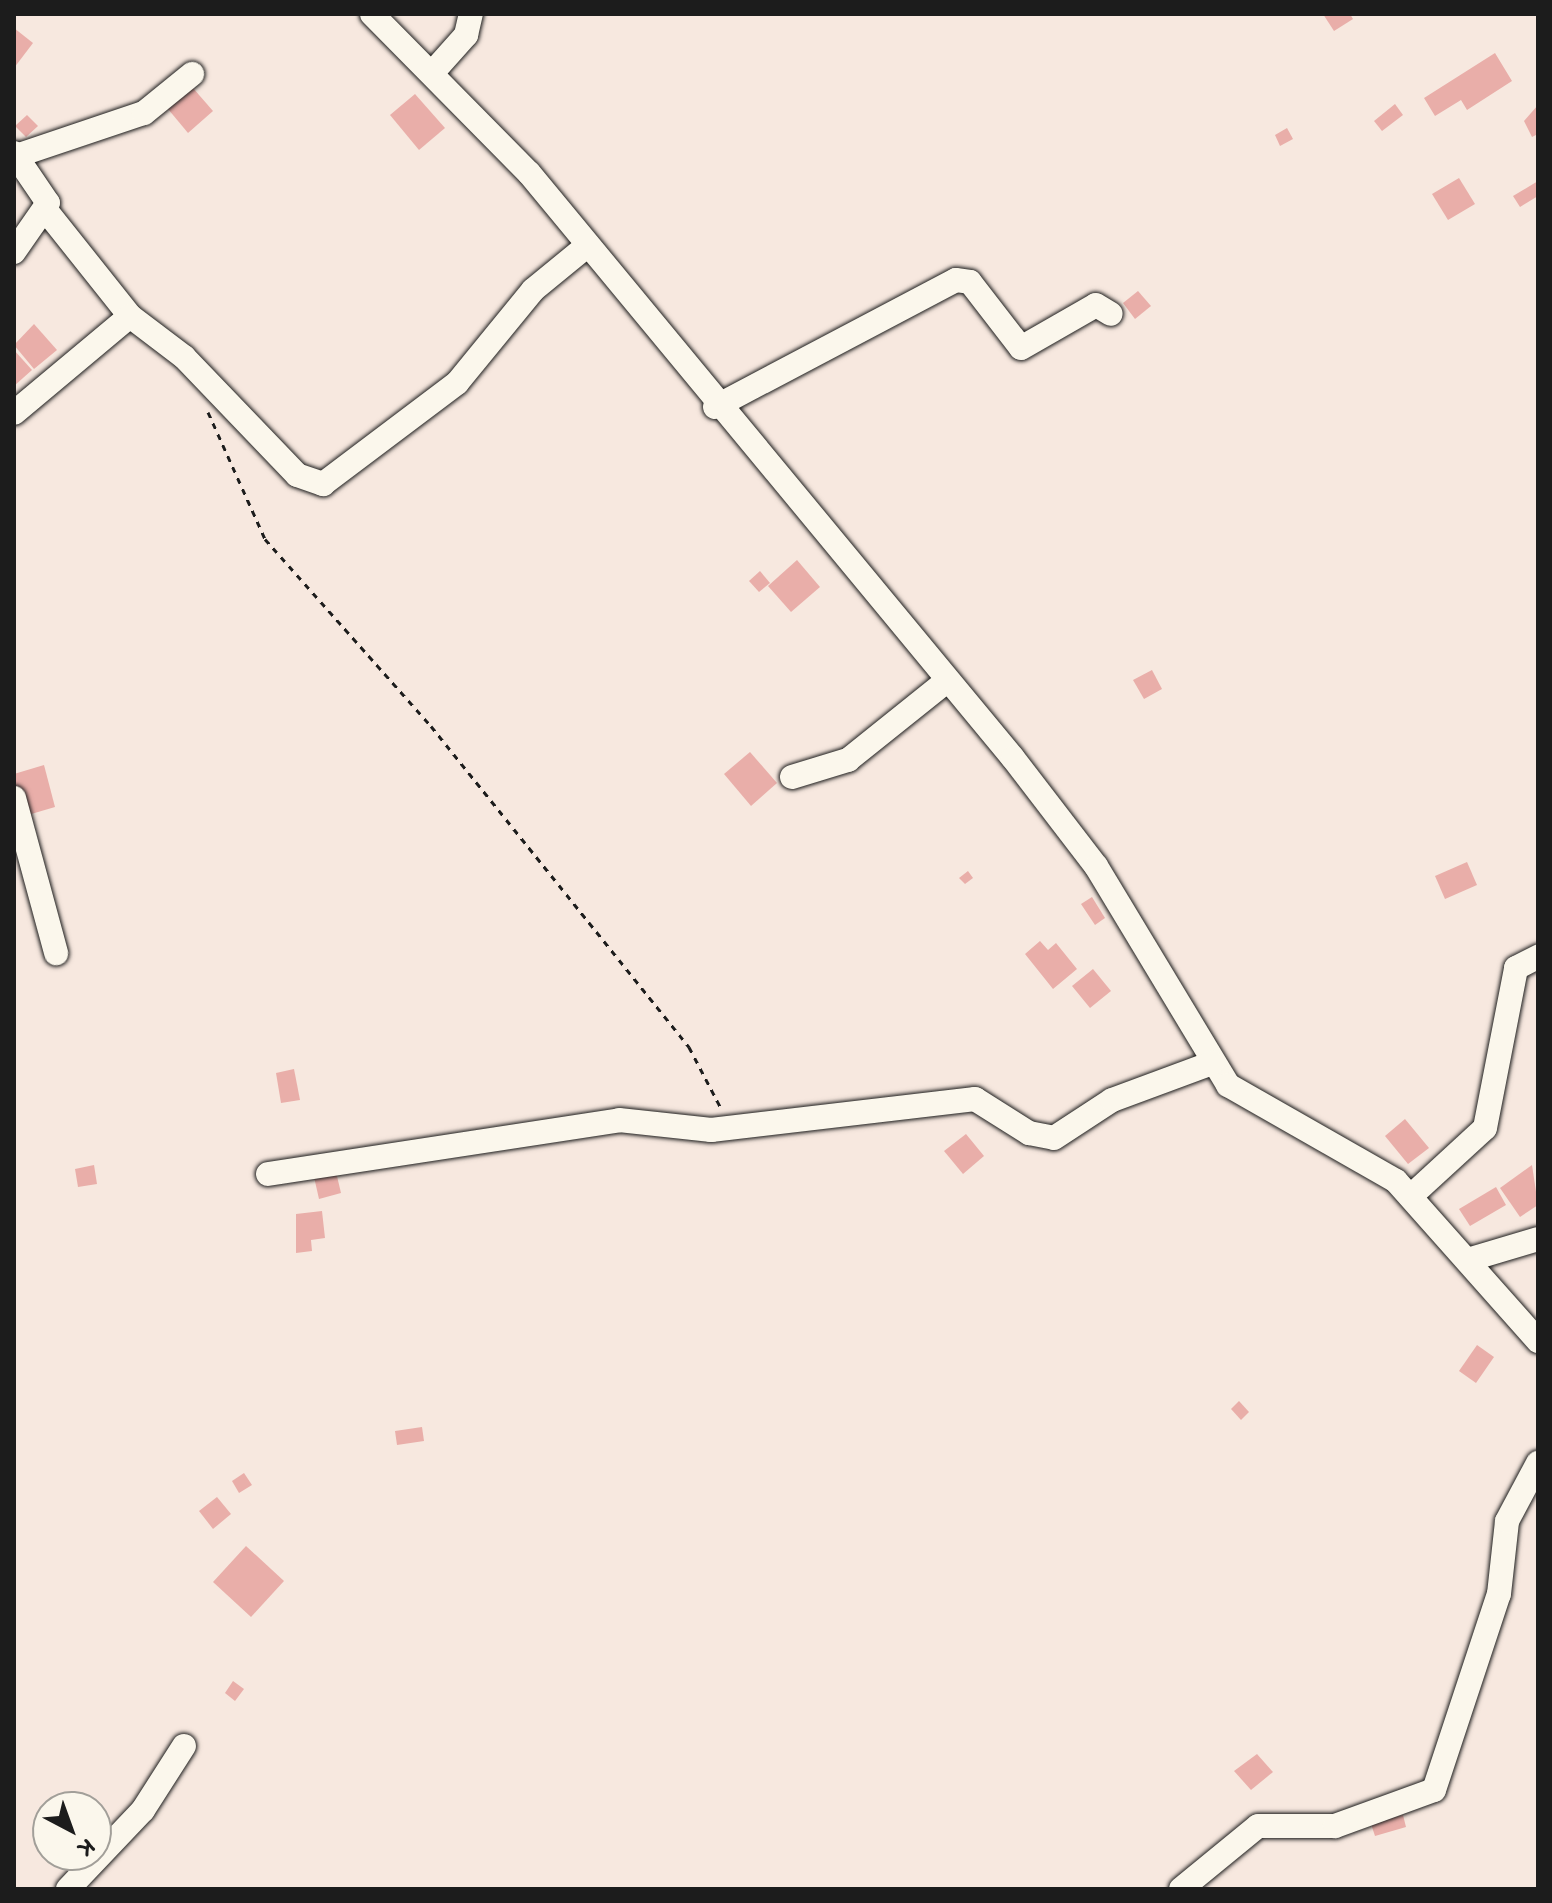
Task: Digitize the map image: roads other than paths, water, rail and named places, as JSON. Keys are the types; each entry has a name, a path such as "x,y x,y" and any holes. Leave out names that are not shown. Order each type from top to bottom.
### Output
{"street":[{"path":"372,14 433,72 588,245 715,407 1096,866 1228,1085 1357,1154 1411,1196 1471,1259 1538,1341"},
{"path":"433,72 466,35 471,14"},
{"path":"192,74 144,113 15,154 39,185 48,213 130,316 184,357 297,475 323,484 457,383 533,290 588,245"},
{"path":"14,252 48,213"},
{"path":"715,407 956,280 970,282 1021,348 1096,305 1111,314"},
{"path":"14,413 130,316"},
{"path":"792,777 848,760 944,683"},
{"path":"14,798 56,953"},
{"path":"1411,1196 1485,1128 1516,968 1538,957"},
{"path":"268,1174 619,1120 729,1128 975,1099 1029,1133 1054,1138 1112,1100 1212,1063"},
{"path":"1471,1259 1538,1239"},
{"path":"1181,1889 1258,1826 1335,1826 1434,1790 1499,1594 1507,1521 1538,1463"},
{"path":"68,1889 143,1810 184,1746"}]}
